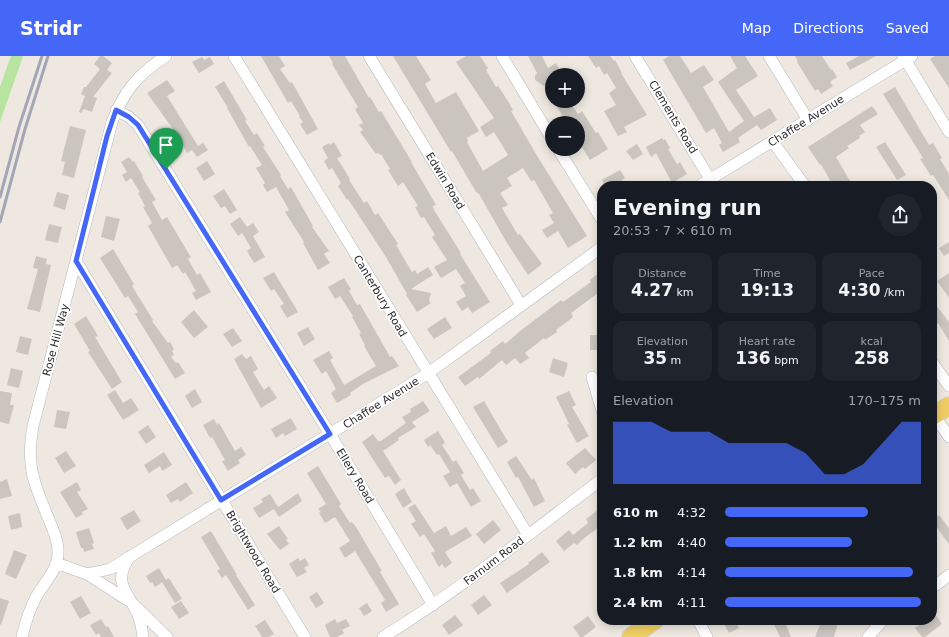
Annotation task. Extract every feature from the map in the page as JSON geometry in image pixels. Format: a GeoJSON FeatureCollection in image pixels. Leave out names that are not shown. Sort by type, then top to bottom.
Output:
{"type":"FeatureCollection","features":[{"type":"Feature","properties":{"kind":"main road"},"geometry":{"type":"LineString","coordinates":[[631,637],[648,625]]}},
{"type":"Feature","properties":{"kind":"street","name":"Rose Hill Way"},"geometry":{"type":"LineString","coordinates":[[22,637],[35,599],[56,563],[58,548],[30,464],[33,426],[107,136],[116,110],[122,97],[141,74],[166,56]]}},
{"type":"Feature","properties":{"kind":"street","name":"Canterbury Road"},"geometry":{"type":"LineString","coordinates":[[234,56],[528,535]]}},
{"type":"Feature","properties":{"kind":"street","name":"Edwin Road"},"geometry":{"type":"LineString","coordinates":[[369,56],[521,305]]}},
{"type":"Feature","properties":{"kind":"street"},"geometry":{"type":"LineString","coordinates":[[502,56],[545,127]]}},
{"type":"Feature","properties":{"kind":"street","name":"Clements Road"},"geometry":{"type":"LineString","coordinates":[[635,56],[710,179]]}},
{"type":"Feature","properties":{"kind":"street"},"geometry":{"type":"LineString","coordinates":[[769,56],[808,120]]}},
{"type":"Feature","properties":{"kind":"street","name":"Chaffee Avenue"},"geometry":{"type":"LineString","coordinates":[[707,181],[773,142],[907,57]]}},
{"type":"Feature","properties":{"kind":"street"},"geometry":{"type":"LineString","coordinates":[[907,57],[949,132]]}},
{"type":"Feature","properties":{"kind":"street","name":"Ellery Road"},"geometry":{"type":"LineString","coordinates":[[116,110],[129,117],[138,125],[330,434],[433,605]]}},
{"type":"Feature","properties":{"kind":"street"},"geometry":{"type":"LineString","coordinates":[[773,142],[801,181]]}},
{"type":"Feature","properties":{"kind":"street"},"geometry":{"type":"LineString","coordinates":[[562,156],[597,212]]}},
{"type":"Feature","properties":{"kind":"street","name":"Chaffee Avenue"},"geometry":{"type":"LineString","coordinates":[[87,574],[110,569],[428,374],[597,251]]}},
{"type":"Feature","properties":{"kind":"street","name":"Brightwood Road"},"geometry":{"type":"LineString","coordinates":[[76,261],[305,637]]}},
{"type":"Feature","properties":{"kind":"street"},"geometry":{"type":"LineString","coordinates":[[937,369],[949,386]]}},
{"type":"Feature","properties":{"kind":"street"},"geometry":{"type":"LineString","coordinates":[[592,377],[597,394]]}},
{"type":"Feature","properties":{"kind":"street"},"geometry":{"type":"LineString","coordinates":[[938,412],[949,437]]}},
{"type":"Feature","properties":{"kind":"street","name":"Farnum Road"},"geometry":{"type":"LineString","coordinates":[[383,637],[433,605],[496,561],[597,483]]}},
{"type":"Feature","properties":{"kind":"street"},"geometry":{"type":"LineString","coordinates":[[129,557],[123,567],[120,577],[123,590],[132,603],[138,616],[143,637]]}},
{"type":"Feature","properties":{"kind":"street"},"geometry":{"type":"LineString","coordinates":[[56,563],[87,574],[132,603],[167,637]]}},
{"type":"Feature","properties":{"kind":"street"},"geometry":{"type":"LineString","coordinates":[[937,584],[949,575]]}},
{"type":"Feature","properties":{"kind":"street"},"geometry":{"type":"LineString","coordinates":[[701,625],[707,637]]}},
{"type":"Feature","properties":{"kind":"street"},"geometry":{"type":"LineString","coordinates":[[868,637],[878,625]]}},
{"type":"Feature","properties":{"kind":"green space"},"geometry":{"type":"Polygon","coordinates":[[[11,56],[23,56],[0,122],[0,87],[11,56]]]}},
{"type":"Feature","properties":{"kind":"building"},"geometry":{"type":"Polygon","coordinates":[[[100,56],[103,56],[112,63],[107,70],[112,73],[93,97],[97,98],[92,112],[84,109],[81,113],[79,112],[85,96],[81,94],[84,87],[86,87],[100,69],[94,64],[100,56]]]}},
{"type":"Feature","properties":{"kind":"building"},"geometry":{"type":"Polygon","coordinates":[[[261,56],[279,56],[285,66],[280,69],[290,83],[292,82],[318,129],[307,135],[300,124],[303,122],[299,117],[300,116],[291,101],[288,103],[261,56]]]}},
{"type":"Feature","properties":{"kind":"building"},"geometry":{"type":"Polygon","coordinates":[[[329,56],[345,56],[369,98],[370,97],[379,112],[381,111],[436,205],[433,206],[434,210],[490,302],[472,313],[468,307],[462,311],[456,302],[466,296],[460,286],[465,283],[456,269],[441,278],[434,267],[447,260],[432,237],[435,235],[424,217],[421,218],[415,207],[418,206],[403,182],[398,186],[388,170],[390,169],[381,154],[376,154],[360,132],[363,130],[359,125],[363,123],[355,109],[358,107],[332,64],[333,63],[329,56]]]}},
{"type":"Feature","properties":{"kind":"building"},"geometry":{"type":"Polygon","coordinates":[[[393,56],[416,56],[431,80],[425,84],[436,103],[456,92],[479,131],[467,138],[467,142],[483,171],[508,155],[494,132],[486,137],[480,127],[494,118],[456,62],[466,56],[480,56],[488,68],[486,70],[496,87],[498,86],[508,101],[513,110],[511,111],[539,159],[587,236],[568,248],[558,231],[547,238],[542,230],[554,223],[549,215],[553,213],[534,180],[531,181],[523,168],[507,178],[512,186],[500,193],[508,205],[502,208],[518,235],[520,234],[542,264],[528,275],[393,56]]]}},
{"type":"Feature","properties":{"kind":"building"},"geometry":{"type":"Polygon","coordinates":[[[528,56],[542,56],[548,68],[545,68],[545,86],[535,80],[537,73],[528,56]]]}},
{"type":"Feature","properties":{"kind":"building"},"geometry":{"type":"Polygon","coordinates":[[[588,56],[610,56],[614,61],[615,60],[621,73],[647,115],[624,127],[627,132],[618,136],[604,111],[616,105],[609,93],[616,88],[607,73],[604,75],[599,66],[596,68],[588,56]]]}},
{"type":"Feature","properties":{"kind":"building"},"geometry":{"type":"Polygon","coordinates":[[[669,56],[680,56],[691,73],[704,65],[714,80],[703,87],[729,132],[744,121],[718,82],[737,68],[730,56],[745,56],[758,76],[736,90],[754,117],[770,108],[777,120],[761,130],[757,125],[738,138],[740,142],[723,152],[719,145],[722,143],[714,128],[706,133],[663,60],[669,56]]]}},
{"type":"Feature","properties":{"kind":"building"},"geometry":{"type":"Polygon","coordinates":[[[795,56],[822,56],[837,77],[830,82],[833,86],[821,94],[818,89],[815,91],[797,62],[798,61],[795,56]]]}},
{"type":"Feature","properties":{"kind":"building"},"geometry":{"type":"Polygon","coordinates":[[[859,56],[876,56],[850,70],[846,63],[859,56]]]}},
{"type":"Feature","properties":{"kind":"building"},"geometry":{"type":"Polygon","coordinates":[[[935,56],[949,56],[949,88],[930,59],[935,56]]]}},
{"type":"Feature","properties":{"kind":"building"},"geometry":{"type":"Polygon","coordinates":[[[202,57],[204,60],[210,57],[214,64],[199,73],[192,62],[202,57]]]}},
{"type":"Feature","properties":{"kind":"building"},"geometry":{"type":"Polygon","coordinates":[[[556,63],[559,68],[548,68],[556,63]]]}},
{"type":"Feature","properties":{"kind":"building"},"geometry":{"type":"Polygon","coordinates":[[[167,80],[175,91],[167,96],[198,146],[187,153],[180,141],[181,140],[147,93],[167,80]]]}},
{"type":"Feature","properties":{"kind":"building"},"geometry":{"type":"Polygon","coordinates":[[[224,81],[247,120],[245,121],[254,135],[257,133],[265,146],[263,147],[281,175],[280,176],[288,189],[291,187],[313,226],[312,227],[329,251],[324,254],[330,263],[318,270],[303,243],[304,242],[285,212],[289,210],[276,187],[267,192],[263,185],[265,183],[256,168],[262,165],[250,146],[249,147],[215,87],[224,81]]]}},
{"type":"Feature","properties":{"kind":"building"},"geometry":{"type":"Polygon","coordinates":[[[895,87],[929,145],[933,143],[949,174],[949,200],[933,175],[931,176],[920,159],[923,158],[883,94],[895,87]]]}},
{"type":"Feature","properties":{"kind":"building"},"geometry":{"type":"Polygon","coordinates":[[[872,106],[878,114],[860,125],[865,132],[859,136],[860,138],[847,146],[849,148],[836,157],[850,181],[830,181],[821,164],[820,165],[808,147],[872,106]]]}},
{"type":"Feature","properties":{"kind":"building"},"geometry":{"type":"Polygon","coordinates":[[[558,108],[574,108],[578,114],[582,111],[596,133],[598,132],[608,149],[590,160],[585,152],[585,116],[563,116],[558,108]]]}},
{"type":"Feature","properties":{"kind":"building"},"geometry":{"type":"Polygon","coordinates":[[[70,126],[86,130],[74,178],[62,175],[65,162],[61,161],[70,126]]]}},
{"type":"Feature","properties":{"kind":"building"},"geometry":{"type":"Polygon","coordinates":[[[662,138],[663,140],[665,139],[670,148],[668,149],[677,164],[680,162],[687,174],[675,181],[671,181],[656,153],[651,157],[646,147],[662,138]]]}},
{"type":"Feature","properties":{"kind":"building"},"geometry":{"type":"Polygon","coordinates":[[[334,142],[342,156],[337,158],[350,179],[349,180],[364,203],[367,201],[375,215],[378,213],[398,244],[396,245],[412,272],[415,270],[417,274],[428,267],[433,275],[411,289],[431,293],[429,301],[431,303],[417,312],[406,295],[407,294],[386,257],[338,186],[341,183],[332,168],[329,170],[324,161],[328,158],[322,147],[329,143],[330,145],[334,142]]]}},
{"type":"Feature","properties":{"kind":"building"},"geometry":{"type":"Polygon","coordinates":[[[885,142],[906,175],[897,180],[876,147],[885,142]]]}},
{"type":"Feature","properties":{"kind":"building"},"geometry":{"type":"Polygon","coordinates":[[[203,143],[208,150],[197,157],[192,150],[203,143]]]}},
{"type":"Feature","properties":{"kind":"building"},"geometry":{"type":"Polygon","coordinates":[[[637,144],[643,154],[633,160],[626,151],[637,144]]]}},
{"type":"Feature","properties":{"kind":"building"},"geometry":{"type":"Polygon","coordinates":[[[129,157],[133,162],[134,161],[156,200],[152,202],[162,220],[167,217],[191,257],[188,259],[197,275],[200,273],[211,292],[196,300],[192,293],[196,291],[185,272],[183,274],[177,265],[172,268],[148,226],[152,223],[143,207],[145,206],[138,193],[140,192],[131,178],[126,182],[122,175],[127,172],[121,162],[129,157]]]}},
{"type":"Feature","properties":{"kind":"building"},"geometry":{"type":"Polygon","coordinates":[[[207,161],[215,174],[204,181],[196,168],[207,161]]]}},
{"type":"Feature","properties":{"kind":"building"},"geometry":{"type":"Polygon","coordinates":[[[620,170],[625,178],[622,181],[602,180],[620,170]]]}},
{"type":"Feature","properties":{"kind":"building"},"geometry":{"type":"Polygon","coordinates":[[[224,189],[237,210],[230,214],[225,206],[221,208],[213,196],[224,189]]]}},
{"type":"Feature","properties":{"kind":"building"},"geometry":{"type":"Polygon","coordinates":[[[57,192],[69,195],[65,210],[53,206],[57,192]]]}},
{"type":"Feature","properties":{"kind":"building"},"geometry":{"type":"Polygon","coordinates":[[[106,216],[120,219],[114,241],[101,237],[106,216]]]}},
{"type":"Feature","properties":{"kind":"building"},"geometry":{"type":"Polygon","coordinates":[[[240,217],[247,227],[253,223],[259,232],[253,236],[265,257],[254,263],[247,251],[251,248],[242,233],[238,236],[230,224],[240,217]]]}},
{"type":"Feature","properties":{"kind":"building"},"geometry":{"type":"Polygon","coordinates":[[[49,224],[62,227],[58,243],[45,240],[49,224]]]}},
{"type":"Feature","properties":{"kind":"building"},"geometry":{"type":"Polygon","coordinates":[[[949,242],[949,253],[944,256],[939,248],[949,242]]]}},
{"type":"Feature","properties":{"kind":"building"},"geometry":{"type":"Polygon","coordinates":[[[113,249],[134,284],[132,286],[153,320],[152,321],[174,349],[172,351],[174,355],[171,357],[176,363],[178,362],[185,373],[175,379],[135,314],[138,312],[128,296],[125,298],[100,258],[113,249]]]}},
{"type":"Feature","properties":{"kind":"building"},"geometry":{"type":"Polygon","coordinates":[[[36,256],[47,259],[46,264],[51,265],[40,312],[27,309],[38,269],[33,268],[36,256]]]}},
{"type":"Feature","properties":{"kind":"building"},"geometry":{"type":"Polygon","coordinates":[[[274,272],[298,312],[287,318],[280,306],[284,304],[274,289],[271,291],[263,278],[274,272]]]}},
{"type":"Feature","properties":{"kind":"building"},"geometry":{"type":"Polygon","coordinates":[[[949,273],[949,298],[937,281],[949,273]]]}},
{"type":"Feature","properties":{"kind":"building"},"geometry":{"type":"Polygon","coordinates":[[[597,274],[597,294],[571,313],[573,316],[572,318],[556,330],[557,332],[545,340],[544,338],[525,353],[529,358],[520,364],[515,358],[506,365],[502,360],[479,379],[478,377],[465,386],[458,377],[491,353],[490,351],[503,341],[505,344],[561,300],[563,302],[591,282],[590,280],[597,274]]]}},
{"type":"Feature","properties":{"kind":"building"},"geometry":{"type":"Polygon","coordinates":[[[344,278],[351,289],[349,291],[357,305],[360,304],[390,357],[392,356],[399,366],[363,384],[350,393],[351,395],[337,403],[331,393],[336,389],[326,371],[322,374],[313,360],[329,351],[333,358],[330,360],[344,385],[376,366],[364,346],[365,345],[359,334],[361,333],[352,317],[353,316],[340,296],[335,299],[328,287],[344,278]]]}},
{"type":"Feature","properties":{"kind":"building"},"geometry":{"type":"Polygon","coordinates":[[[937,306],[949,322],[949,341],[938,323],[937,324],[937,306]]]}},
{"type":"Feature","properties":{"kind":"building"},"geometry":{"type":"Polygon","coordinates":[[[194,310],[208,327],[194,338],[181,322],[194,310]]]}},
{"type":"Feature","properties":{"kind":"building"},"geometry":{"type":"Polygon","coordinates":[[[86,316],[98,336],[95,337],[122,382],[112,389],[88,352],[90,351],[74,324],[86,316]]]}},
{"type":"Feature","properties":{"kind":"building"},"geometry":{"type":"Polygon","coordinates":[[[445,317],[452,328],[434,339],[427,329],[445,317]]]}},
{"type":"Feature","properties":{"kind":"building"},"geometry":{"type":"Polygon","coordinates":[[[308,327],[315,339],[304,346],[297,333],[308,327]]]}},
{"type":"Feature","properties":{"kind":"building"},"geometry":{"type":"Polygon","coordinates":[[[233,328],[242,341],[232,347],[223,334],[233,328]]]}},
{"type":"Feature","properties":{"kind":"building"},"geometry":{"type":"Polygon","coordinates":[[[590,335],[597,335],[597,350],[590,350],[590,335]]]}},
{"type":"Feature","properties":{"kind":"building"},"geometry":{"type":"Polygon","coordinates":[[[20,336],[32,339],[28,355],[16,352],[20,336]]]}},
{"type":"Feature","properties":{"kind":"building"},"geometry":{"type":"Polygon","coordinates":[[[242,354],[246,359],[251,356],[258,369],[253,372],[264,390],[269,386],[277,398],[261,408],[234,359],[242,354]]]}},
{"type":"Feature","properties":{"kind":"building"},"geometry":{"type":"Polygon","coordinates":[[[553,358],[568,363],[564,377],[549,372],[553,358]]]}},
{"type":"Feature","properties":{"kind":"building"},"geometry":{"type":"Polygon","coordinates":[[[11,368],[23,371],[19,388],[7,385],[11,368]]]}},
{"type":"Feature","properties":{"kind":"building"},"geometry":{"type":"Polygon","coordinates":[[[195,389],[202,402],[192,408],[185,396],[195,389]]]}},
{"type":"Feature","properties":{"kind":"building"},"geometry":{"type":"Polygon","coordinates":[[[115,390],[123,403],[131,398],[139,410],[123,420],[107,395],[115,390]]]}},
{"type":"Feature","properties":{"kind":"building"},"geometry":{"type":"Polygon","coordinates":[[[0,391],[12,393],[10,405],[14,405],[9,424],[0,422],[0,391]]]}},
{"type":"Feature","properties":{"kind":"building"},"geometry":{"type":"Polygon","coordinates":[[[569,391],[576,405],[572,407],[589,436],[577,443],[567,425],[569,424],[556,397],[569,391]]]}},
{"type":"Feature","properties":{"kind":"building"},"geometry":{"type":"Polygon","coordinates":[[[423,401],[430,411],[412,422],[416,427],[398,438],[399,440],[383,451],[401,480],[395,485],[389,476],[385,478],[362,442],[373,434],[378,441],[381,441],[406,423],[402,417],[411,412],[410,409],[423,401]]]}},
{"type":"Feature","properties":{"kind":"building"},"geometry":{"type":"Polygon","coordinates":[[[484,401],[508,442],[498,448],[473,407],[484,401]]]}},
{"type":"Feature","properties":{"kind":"building"},"geometry":{"type":"Polygon","coordinates":[[[57,410],[70,412],[66,429],[54,427],[57,410]]]}},
{"type":"Feature","properties":{"kind":"building"},"geometry":{"type":"Polygon","coordinates":[[[291,418],[297,429],[285,436],[283,433],[276,438],[271,429],[291,418]]]}},
{"type":"Feature","properties":{"kind":"building"},"geometry":{"type":"Polygon","coordinates":[[[214,419],[217,425],[219,423],[235,451],[241,447],[246,455],[238,460],[240,463],[228,471],[222,461],[225,460],[212,437],[210,438],[203,425],[214,419]]]}},
{"type":"Feature","properties":{"kind":"building"},"geometry":{"type":"Polygon","coordinates":[[[148,425],[156,437],[146,444],[138,432],[148,425]]]}},
{"type":"Feature","properties":{"kind":"building"},"geometry":{"type":"Polygon","coordinates":[[[438,431],[445,443],[442,445],[453,462],[456,460],[464,473],[461,475],[470,490],[473,488],[481,501],[471,507],[457,483],[450,487],[443,476],[450,472],[439,454],[437,455],[430,445],[428,447],[424,440],[438,431]]]}},
{"type":"Feature","properties":{"kind":"building"},"geometry":{"type":"Polygon","coordinates":[[[585,448],[596,460],[585,469],[583,467],[575,474],[566,463],[585,448]]]}},
{"type":"Feature","properties":{"kind":"building"},"geometry":{"type":"Polygon","coordinates":[[[66,451],[76,466],[64,473],[55,458],[66,451]]]}},
{"type":"Feature","properties":{"kind":"building"},"geometry":{"type":"Polygon","coordinates":[[[164,452],[172,465],[162,471],[160,466],[149,473],[144,465],[164,452]]]}},
{"type":"Feature","properties":{"kind":"building"},"geometry":{"type":"Polygon","coordinates":[[[516,456],[532,480],[534,478],[545,501],[534,507],[518,477],[516,478],[507,462],[516,456]]]}},
{"type":"Feature","properties":{"kind":"building"},"geometry":{"type":"Polygon","coordinates":[[[318,466],[341,504],[339,506],[350,523],[352,522],[356,527],[382,571],[380,572],[399,604],[386,612],[381,603],[385,600],[355,551],[345,558],[339,548],[350,541],[335,517],[325,523],[319,513],[321,512],[318,509],[326,504],[307,473],[318,466]]]}},
{"type":"Feature","properties":{"kind":"building"},"geometry":{"type":"Polygon","coordinates":[[[7,479],[12,496],[0,499],[0,482],[7,479]]]}},
{"type":"Feature","properties":{"kind":"building"},"geometry":{"type":"Polygon","coordinates":[[[77,482],[81,490],[77,492],[88,509],[76,518],[60,492],[77,482]]]}},
{"type":"Feature","properties":{"kind":"building"},"geometry":{"type":"Polygon","coordinates":[[[186,482],[193,493],[180,502],[178,499],[171,503],[166,495],[186,482]]]}},
{"type":"Feature","properties":{"kind":"building"},"geometry":{"type":"Polygon","coordinates":[[[404,488],[412,502],[403,508],[395,494],[404,488]]]}},
{"type":"Feature","properties":{"kind":"building"},"geometry":{"type":"Polygon","coordinates":[[[298,493],[302,501],[279,517],[274,509],[259,518],[253,508],[263,502],[261,499],[270,494],[278,507],[298,493]]]}},
{"type":"Feature","properties":{"kind":"building"},"geometry":{"type":"Polygon","coordinates":[[[415,504],[434,533],[446,526],[451,536],[466,527],[472,536],[445,552],[452,563],[445,568],[442,564],[439,567],[431,553],[435,551],[424,534],[420,537],[411,524],[416,521],[408,508],[415,504]]]}},
{"type":"Feature","properties":{"kind":"building"},"geometry":{"type":"Polygon","coordinates":[[[134,510],[141,521],[127,530],[120,518],[134,510]]]}},
{"type":"Feature","properties":{"kind":"building"},"geometry":{"type":"Polygon","coordinates":[[[597,511],[597,529],[577,545],[574,543],[564,551],[556,541],[569,530],[573,535],[588,523],[586,519],[597,511]]]}},
{"type":"Feature","properties":{"kind":"building"},"geometry":{"type":"Polygon","coordinates":[[[20,513],[22,527],[11,530],[8,516],[20,513]]]}},
{"type":"Feature","properties":{"kind":"building"},"geometry":{"type":"Polygon","coordinates":[[[939,515],[949,528],[949,544],[937,528],[937,517],[939,515]]]}},
{"type":"Feature","properties":{"kind":"building"},"geometry":{"type":"Polygon","coordinates":[[[493,520],[501,530],[484,544],[476,534],[493,520]]]}},
{"type":"Feature","properties":{"kind":"building"},"geometry":{"type":"Polygon","coordinates":[[[279,526],[288,539],[286,540],[289,544],[280,550],[267,534],[279,526]]]}},
{"type":"Feature","properties":{"kind":"building"},"geometry":{"type":"Polygon","coordinates":[[[89,528],[94,543],[92,544],[94,549],[84,552],[83,548],[81,548],[76,532],[89,528]]]}},
{"type":"Feature","properties":{"kind":"building"},"geometry":{"type":"Polygon","coordinates":[[[211,531],[255,605],[248,610],[226,575],[222,578],[217,571],[220,569],[201,537],[211,531]]]}},
{"type":"Feature","properties":{"kind":"building"},"geometry":{"type":"Polygon","coordinates":[[[14,550],[27,555],[16,579],[5,574],[14,550]]]}},
{"type":"Feature","properties":{"kind":"building"},"geometry":{"type":"Polygon","coordinates":[[[542,552],[550,562],[507,593],[500,583],[529,564],[528,563],[542,552]]]}},
{"type":"Feature","properties":{"kind":"building"},"geometry":{"type":"Polygon","coordinates":[[[298,558],[300,561],[305,558],[309,565],[304,568],[307,572],[297,577],[289,564],[298,558]]]}},
{"type":"Feature","properties":{"kind":"building"},"geometry":{"type":"Polygon","coordinates":[[[159,568],[166,580],[169,578],[182,599],[175,603],[162,582],[155,587],[152,582],[150,583],[146,576],[159,568]]]}},
{"type":"Feature","properties":{"kind":"building"},"geometry":{"type":"Polygon","coordinates":[[[317,592],[324,603],[316,608],[309,597],[317,592]]]}},
{"type":"Feature","properties":{"kind":"building"},"geometry":{"type":"Polygon","coordinates":[[[484,595],[492,605],[478,615],[471,605],[484,595]]]}},
{"type":"Feature","properties":{"kind":"building"},"geometry":{"type":"Polygon","coordinates":[[[81,596],[91,613],[80,619],[70,602],[81,596]]]}},
{"type":"Feature","properties":{"kind":"building"},"geometry":{"type":"Polygon","coordinates":[[[0,598],[9,601],[1,625],[0,624],[0,598]]]}},
{"type":"Feature","properties":{"kind":"building"},"geometry":{"type":"Polygon","coordinates":[[[181,601],[189,613],[179,619],[171,607],[181,601]]]}},
{"type":"Feature","properties":{"kind":"building"},"geometry":{"type":"Polygon","coordinates":[[[367,603],[372,611],[364,616],[359,608],[367,603]]]}},
{"type":"Feature","properties":{"kind":"building"},"geometry":{"type":"Polygon","coordinates":[[[455,615],[463,625],[449,635],[442,625],[455,615]]]}},
{"type":"Feature","properties":{"kind":"building"},"geometry":{"type":"Polygon","coordinates":[[[588,616],[596,627],[583,637],[580,637],[573,627],[588,616]]]}},
{"type":"Feature","properties":{"kind":"building"},"geometry":{"type":"Polygon","coordinates":[[[937,617],[942,624],[925,637],[922,637],[915,628],[920,625],[937,625],[937,617]]]}},
{"type":"Feature","properties":{"kind":"building"},"geometry":{"type":"Polygon","coordinates":[[[101,619],[106,627],[108,626],[114,637],[101,637],[99,633],[96,635],[90,625],[101,619]]]}},
{"type":"Feature","properties":{"kind":"building"},"geometry":{"type":"Polygon","coordinates":[[[335,619],[337,623],[346,619],[350,626],[342,630],[344,633],[337,637],[330,637],[325,625],[335,619]]]}},
{"type":"Feature","properties":{"kind":"building"},"geometry":{"type":"Polygon","coordinates":[[[265,620],[274,634],[269,637],[262,637],[255,626],[265,620]]]}},
{"type":"Feature","properties":{"kind":"building"},"geometry":{"type":"Polygon","coordinates":[[[725,625],[738,625],[739,628],[729,633],[725,625]]]}},
{"type":"Feature","properties":{"kind":"building"},"geometry":{"type":"Polygon","coordinates":[[[774,625],[786,625],[791,637],[780,637],[774,625]]]}},
{"type":"Feature","properties":{"kind":"building"},"geometry":{"type":"Polygon","coordinates":[[[820,625],[838,625],[834,637],[815,637],[820,625]]]}},
{"type":"Feature","properties":{"kind":"railway"},"geometry":{"type":"LineString","coordinates":[[0,197],[19,127],[42,56]]}},
{"type":"Feature","properties":{"kind":"railway"},"geometry":{"type":"LineString","coordinates":[[0,222],[25,129],[48,56]]}},
{"type":"Feature","properties":{"kind":"route"},"geometry":{"type":"LineString","coordinates":[[116,110],[129,117],[138,125],[166,169],[330,434],[221,500],[76,261],[107,136],[116,110]]}}]}
